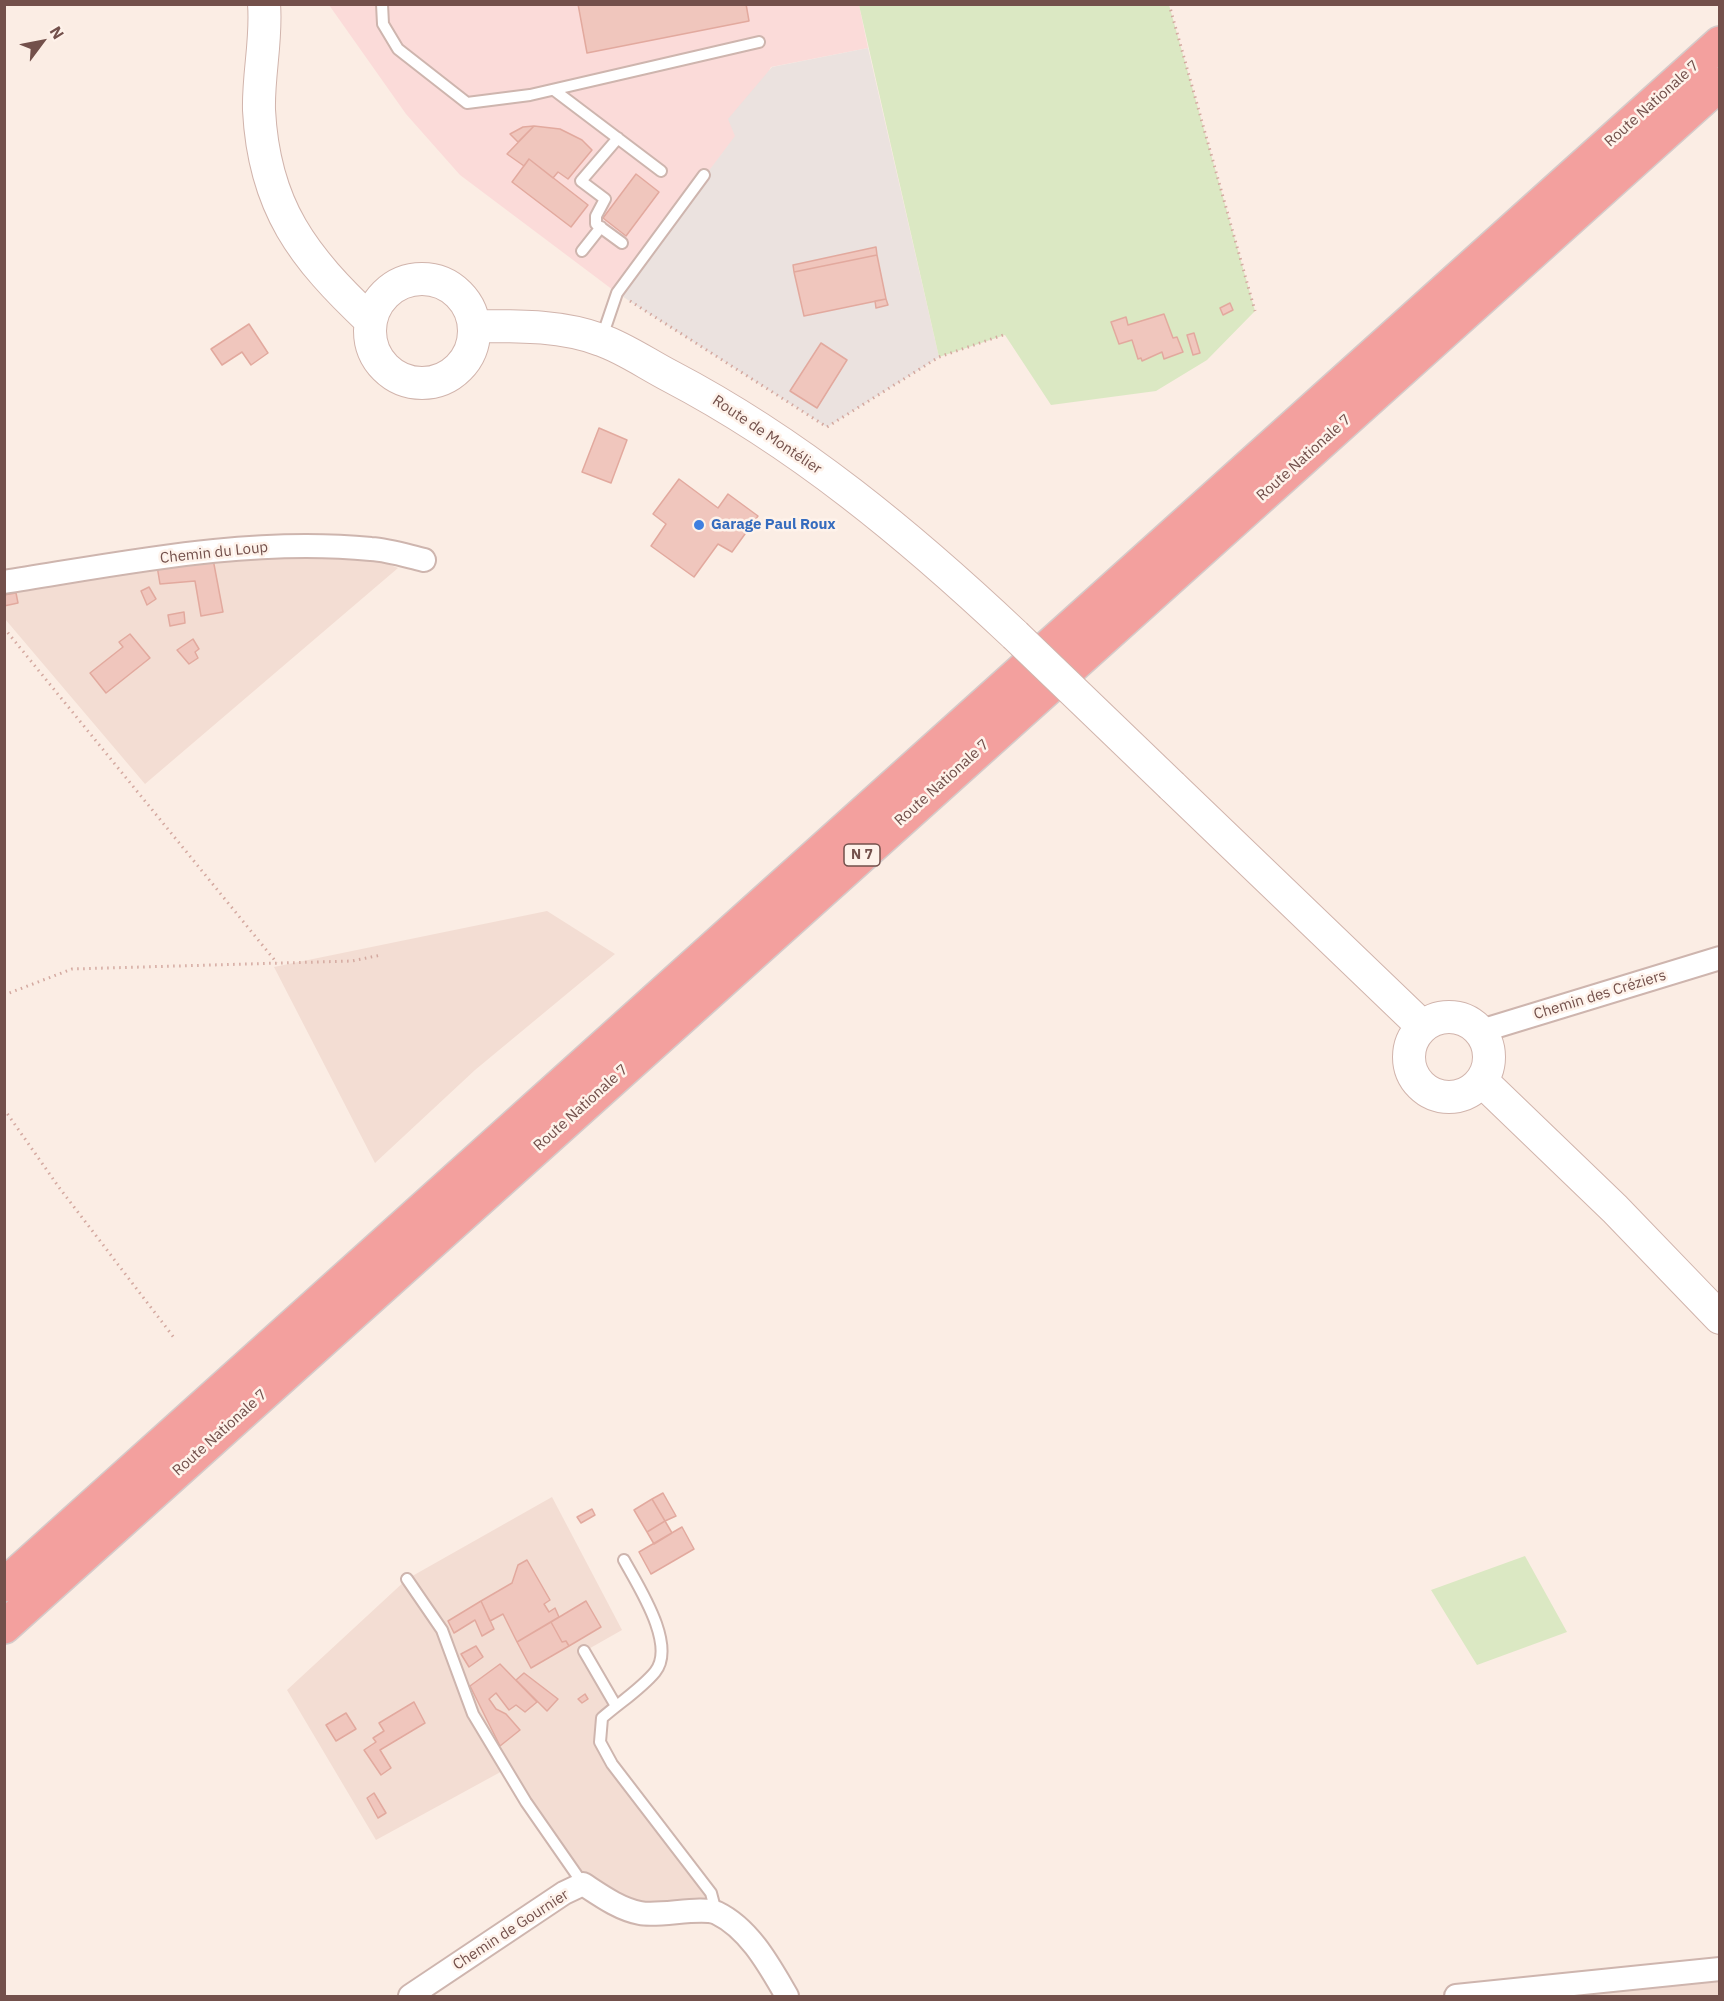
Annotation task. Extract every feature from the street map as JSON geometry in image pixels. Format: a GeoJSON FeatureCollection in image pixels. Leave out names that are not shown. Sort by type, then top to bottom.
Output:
{"type":"FeatureCollection","features":[{"type":"Feature","properties":{"kind":"highway","name":"Route Nationale 7"},"geometry":{"type":"LineString","coordinates":[[4,1585],[1719,43]]}},
{"type":"Feature","properties":{"kind":"highway","name":"Route Nationale 7"},"geometry":{"type":"LineString","coordinates":[[4,1627],[1719,84]]}},
{"type":"Feature","properties":{"kind":"main road"},"geometry":{"type":"LineString","coordinates":[[264,4],[259,110],[271,184],[288,224],[309,256],[371,321]]}},
{"type":"Feature","properties":{"kind":"main road"},"geometry":{"type":"LineString","coordinates":[[429,279],[446,284],[460,295],[470,309],[474,326],[473,343],[461,366],[440,381],[423,384],[398,378],[379,361],[371,346],[371,321],[382,297],[396,286],[412,280],[429,279]]}},
{"type":"Feature","properties":{"kind":"main road","name":"Route de Montélier"},"geometry":{"type":"LineString","coordinates":[[474,326],[531,326],[601,340],[714,399],[832,479],[936,561],[1422,1026]]}},
{"type":"Feature","properties":{"kind":"main road"},"geometry":{"type":"LineString","coordinates":[[1440,1017],[1459,1017],[1481,1031],[1490,1056],[1488,1069],[1482,1081],[1466,1093],[1446,1097],[1432,1094],[1421,1086],[1413,1075],[1409,1062],[1411,1042],[1422,1026],[1440,1017]]}},
{"type":"Feature","properties":{"kind":"main road"},"geometry":{"type":"LineString","coordinates":[[1482,1081],[1615,1209],[1719,1318]]}},
{"type":"Feature","properties":{"kind":"street","name":"Chemin du Loup"},"geometry":{"type":"LineString","coordinates":[[4,582],[205,551],[264,547],[322,546],[374,549],[424,560]]}},
{"type":"Feature","properties":{"kind":"street","name":"Chemin des Créziers"},"geometry":{"type":"LineString","coordinates":[[1481,1031],[1719,958]]}},
{"type":"Feature","properties":{"kind":"street","name":"Chemin de Gournier"},"geometry":{"type":"LineString","coordinates":[[410,1996],[564,1893],[582,1884],[609,1901],[640,1914],[716,1912]]}},
{"type":"Feature","properties":{"kind":"street"},"geometry":{"type":"LineString","coordinates":[[716,1912],[742,1932],[771,1967],[787,1996]]}},
{"type":"Feature","properties":{"kind":"street"},"geometry":{"type":"LineString","coordinates":[[1456,1996],[1719,1969]]}},
{"type":"Feature","properties":{"kind":"lane"},"geometry":{"type":"LineString","coordinates":[[382,4],[383,24],[398,49],[466,103],[554,90],[759,42]]}},
{"type":"Feature","properties":{"kind":"lane"},"geometry":{"type":"LineString","coordinates":[[554,90],[661,171]]}},
{"type":"Feature","properties":{"kind":"lane"},"geometry":{"type":"LineString","coordinates":[[618,138],[581,181],[605,200],[596,216],[596,224],[622,243]]}},
{"type":"Feature","properties":{"kind":"lane"},"geometry":{"type":"LineString","coordinates":[[601,340],[616,293],[704,175]]}},
{"type":"Feature","properties":{"kind":"lane"},"geometry":{"type":"LineString","coordinates":[[582,251],[601,227]]}},
{"type":"Feature","properties":{"kind":"lane"},"geometry":{"type":"LineString","coordinates":[[624,1560],[652,1612],[664,1648],[657,1671],[602,1718],[600,1742],[612,1764],[711,1893],[716,1912]]}},
{"type":"Feature","properties":{"kind":"lane"},"geometry":{"type":"LineString","coordinates":[[407,1579],[442,1630],[473,1714],[526,1802],[582,1884]]}},
{"type":"Feature","properties":{"kind":"lane"},"geometry":{"type":"LineString","coordinates":[[584,1651],[616,1706]]}},
{"type":"Feature","properties":{"kind":"path"},"geometry":{"type":"LineString","coordinates":[[1169,4],[1255,311]]}},
{"type":"Feature","properties":{"kind":"path"},"geometry":{"type":"LineString","coordinates":[[616,293],[827,427],[939,357],[1005,334]]}},
{"type":"Feature","properties":{"kind":"path"},"geometry":{"type":"LineString","coordinates":[[4,628],[277,963]]}},
{"type":"Feature","properties":{"kind":"path"},"geometry":{"type":"LineString","coordinates":[[4,995],[72,969],[351,961],[381,955]]}},
{"type":"Feature","properties":{"kind":"path"},"geometry":{"type":"LineString","coordinates":[[4,1109],[58,1186],[175,1339]]}},
{"type":"Feature","properties":{"kind":"shaded area"},"geometry":{"type":"Polygon","coordinates":[[[329,5],[859,5],[868,48],[771,67],[736,136],[617,293],[460,175],[406,114],[329,5]]]}},
{"type":"Feature","properties":{"kind":"shaded area"},"geometry":{"type":"Polygon","coordinates":[[[868,48],[939,357],[827,427],[617,293],[735,136],[728,119],[772,67],[868,48]]]}},
{"type":"Feature","properties":{"kind":"shaded area"},"geometry":{"type":"Polygon","coordinates":[[[364,555],[398,568],[145,784],[5,619],[4,594],[237,556],[364,555]]]}},
{"type":"Feature","properties":{"kind":"shaded area"},"geometry":{"type":"Polygon","coordinates":[[[547,911],[615,954],[475,1070],[375,1163],[274,967],[547,911]]]}},
{"type":"Feature","properties":{"kind":"shaded area"},"geometry":{"type":"Polygon","coordinates":[[[552,1497],[622,1630],[585,1651],[616,1706],[602,1718],[600,1742],[711,1893],[716,1912],[640,1914],[583,1884],[506,1769],[376,1840],[287,1690],[407,1579],[552,1497]]]}},
{"type":"Feature","properties":{"kind":"shaded area"},"geometry":{"type":"Polygon","coordinates":[[[1719,1969],[1719,1996],[1490,1996],[1719,1969]]]}},
{"type":"Feature","properties":{"kind":"green space"},"geometry":{"type":"Polygon","coordinates":[[[859,5],[1169,5],[1255,311],[1207,360],[1156,391],[1051,405],[1005,335],[939,357],[859,5]]]}},
{"type":"Feature","properties":{"kind":"green space"},"geometry":{"type":"Polygon","coordinates":[[[1525,1556],[1567,1632],[1477,1665],[1431,1590],[1525,1556]]]}},
{"type":"Feature","properties":{"kind":"building"},"geometry":{"type":"Polygon","coordinates":[[[578,4],[746,4],[749,21],[587,53],[578,4]]]}},
{"type":"Feature","properties":{"kind":"building"},"geometry":{"type":"Polygon","coordinates":[[[534,126],[518,142],[510,134],[523,127],[534,126]]]}},
{"type":"Feature","properties":{"kind":"building"},"geometry":{"type":"Polygon","coordinates":[[[534,126],[560,129],[582,140],[592,150],[568,179],[558,172],[553,178],[529,159],[524,166],[507,154],[534,126]]]}},
{"type":"Feature","properties":{"kind":"building"},"geometry":{"type":"Polygon","coordinates":[[[529,159],[588,205],[571,227],[512,182],[529,159]]]}},
{"type":"Feature","properties":{"kind":"building"},"geometry":{"type":"Polygon","coordinates":[[[636,174],[659,192],[626,236],[603,218],[636,174]]]}},
{"type":"Feature","properties":{"kind":"building"},"geometry":{"type":"Polygon","coordinates":[[[876,247],[877,255],[794,272],[793,265],[876,247]]]}},
{"type":"Feature","properties":{"kind":"building"},"geometry":{"type":"Polygon","coordinates":[[[877,255],[886,299],[804,316],[794,272],[877,255]]]}},
{"type":"Feature","properties":{"kind":"building"},"geometry":{"type":"Polygon","coordinates":[[[886,299],[888,305],[876,308],[875,301],[886,299]]]}},
{"type":"Feature","properties":{"kind":"building"},"geometry":{"type":"Polygon","coordinates":[[[1230,303],[1233,310],[1223,315],[1220,308],[1230,303]]]}},
{"type":"Feature","properties":{"kind":"building"},"geometry":{"type":"Polygon","coordinates":[[[1164,314],[1173,338],[1177,337],[1183,352],[1164,359],[1162,352],[1142,361],[1141,358],[1138,359],[1132,340],[1119,344],[1111,322],[1126,317],[1128,325],[1164,314]]]}},
{"type":"Feature","properties":{"kind":"building"},"geometry":{"type":"Polygon","coordinates":[[[249,324],[268,353],[251,365],[242,352],[222,365],[211,349],[249,324]]]}},
{"type":"Feature","properties":{"kind":"building"},"geometry":{"type":"Polygon","coordinates":[[[1194,333],[1200,353],[1193,355],[1187,335],[1194,333]]]}},
{"type":"Feature","properties":{"kind":"building"},"geometry":{"type":"Polygon","coordinates":[[[821,343],[847,360],[817,408],[790,391],[821,343]]]}},
{"type":"Feature","properties":{"kind":"building"},"geometry":{"type":"Polygon","coordinates":[[[599,428],[627,440],[611,483],[582,472],[599,428]]]}},
{"type":"Feature","properties":{"kind":"building"},"geometry":{"type":"Polygon","coordinates":[[[679,479],[718,508],[728,494],[758,516],[732,552],[718,544],[694,577],[651,546],[666,524],[653,514],[679,479]]]}},
{"type":"Feature","properties":{"kind":"building"},"geometry":{"type":"Polygon","coordinates":[[[213,559],[223,612],[201,616],[195,581],[160,584],[157,566],[213,559]]]}},
{"type":"Feature","properties":{"kind":"building"},"geometry":{"type":"Polygon","coordinates":[[[149,587],[156,599],[147,605],[141,591],[149,587]]]}},
{"type":"Feature","properties":{"kind":"building"},"geometry":{"type":"Polygon","coordinates":[[[16,593],[18,603],[4,606],[4,595],[16,593]]]}},
{"type":"Feature","properties":{"kind":"building"},"geometry":{"type":"Polygon","coordinates":[[[184,612],[185,623],[170,626],[168,615],[184,612]]]}},
{"type":"Feature","properties":{"kind":"building"},"geometry":{"type":"Polygon","coordinates":[[[130,634],[150,658],[106,693],[90,673],[123,647],[119,642],[130,634]]]}},
{"type":"Feature","properties":{"kind":"building"},"geometry":{"type":"Polygon","coordinates":[[[193,639],[199,649],[195,652],[198,658],[189,664],[177,650],[193,639]]]}},
{"type":"Feature","properties":{"kind":"building"},"geometry":{"type":"Polygon","coordinates":[[[663,1493],[676,1516],[665,1521],[652,1499],[663,1493]]]}},
{"type":"Feature","properties":{"kind":"building"},"geometry":{"type":"Polygon","coordinates":[[[652,1499],[665,1521],[647,1532],[634,1510],[652,1499]]]}},
{"type":"Feature","properties":{"kind":"building"},"geometry":{"type":"Polygon","coordinates":[[[592,1509],[595,1515],[581,1523],[577,1517],[592,1509]]]}},
{"type":"Feature","properties":{"kind":"building"},"geometry":{"type":"Polygon","coordinates":[[[665,1521],[672,1533],[654,1544],[647,1532],[665,1521]]]}},
{"type":"Feature","properties":{"kind":"building"},"geometry":{"type":"Polygon","coordinates":[[[682,1527],[694,1549],[651,1574],[639,1552],[682,1527]]]}},
{"type":"Feature","properties":{"kind":"building"},"geometry":{"type":"Polygon","coordinates":[[[527,1560],[550,1600],[544,1604],[549,1612],[555,1608],[559,1617],[517,1642],[503,1614],[490,1621],[481,1601],[512,1583],[518,1565],[527,1560]]]}},
{"type":"Feature","properties":{"kind":"building"},"geometry":{"type":"Polygon","coordinates":[[[481,1601],[494,1629],[482,1636],[475,1620],[454,1633],[448,1621],[481,1601]]]}},
{"type":"Feature","properties":{"kind":"building"},"geometry":{"type":"Polygon","coordinates":[[[586,1601],[601,1627],[569,1646],[566,1641],[562,1642],[551,1622],[586,1601]]]}},
{"type":"Feature","properties":{"kind":"building"},"geometry":{"type":"Polygon","coordinates":[[[551,1622],[562,1642],[566,1641],[569,1646],[531,1668],[517,1642],[551,1622]]]}},
{"type":"Feature","properties":{"kind":"building"},"geometry":{"type":"Polygon","coordinates":[[[476,1646],[483,1657],[469,1667],[461,1654],[476,1646]]]}},
{"type":"Feature","properties":{"kind":"building"},"geometry":{"type":"Polygon","coordinates":[[[500,1664],[537,1702],[525,1712],[516,1705],[509,1710],[496,1693],[489,1699],[496,1709],[506,1714],[520,1730],[500,1746],[470,1686],[500,1664]]]}},
{"type":"Feature","properties":{"kind":"building"},"geometry":{"type":"Polygon","coordinates":[[[524,1673],[558,1699],[547,1711],[516,1680],[524,1673]]]}},
{"type":"Feature","properties":{"kind":"building"},"geometry":{"type":"Polygon","coordinates":[[[585,1694],[588,1699],[582,1703],[578,1699],[585,1694]]]}},
{"type":"Feature","properties":{"kind":"building"},"geometry":{"type":"Polygon","coordinates":[[[414,1702],[425,1723],[380,1750],[391,1768],[381,1775],[364,1750],[376,1742],[373,1738],[384,1731],[379,1723],[414,1702]]]}},
{"type":"Feature","properties":{"kind":"building"},"geometry":{"type":"Polygon","coordinates":[[[346,1713],[356,1729],[336,1741],[326,1725],[346,1713]]]}},
{"type":"Feature","properties":{"kind":"building"},"geometry":{"type":"Polygon","coordinates":[[[374,1793],[386,1813],[378,1818],[367,1798],[374,1793]]]}},
{"type":"Feature","properties":{"kind":"place","name":"Garage Paul Roux"},"geometry":{"type":"Point","coordinates":[699,525]}}]}
